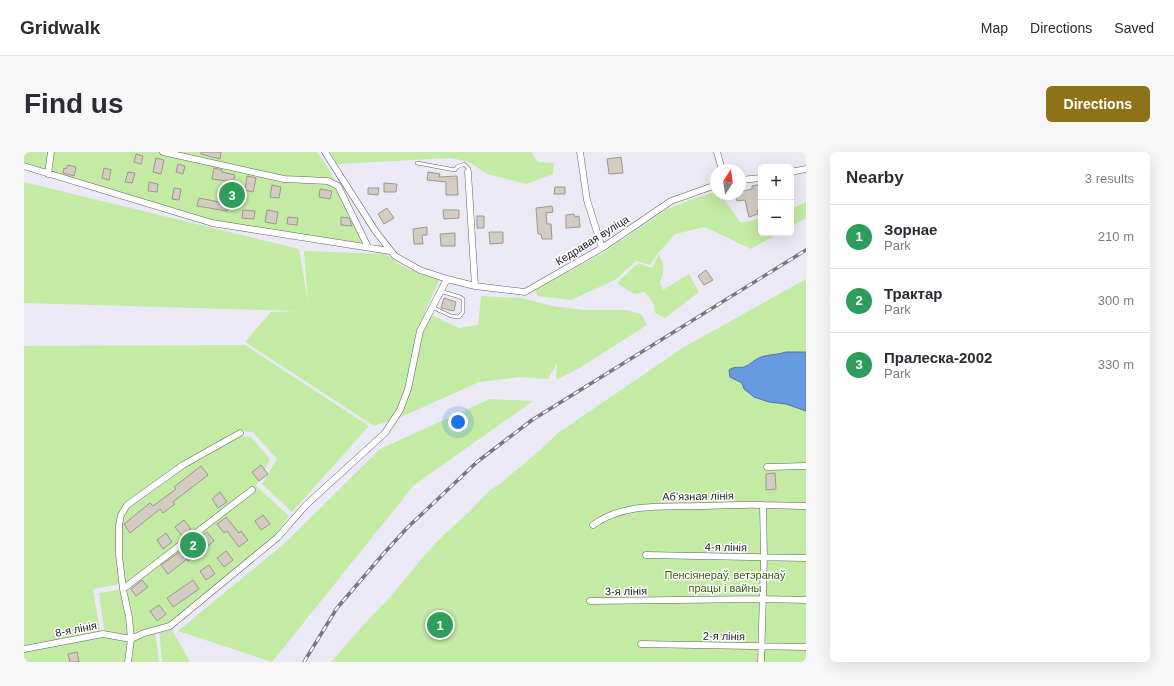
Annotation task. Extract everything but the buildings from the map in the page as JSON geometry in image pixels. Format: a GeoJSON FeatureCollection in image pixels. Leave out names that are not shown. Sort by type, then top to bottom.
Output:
{"type":"FeatureCollection","features":[{"type":"Feature","properties":{"kind":"street"},"geometry":{"type":"LineString","coordinates":[[48,174],[51,152]]}},
{"type":"Feature","properties":{"kind":"street"},"geometry":{"type":"LineString","coordinates":[[163,152],[284,179],[328,181],[338,186],[368,247]]}},
{"type":"Feature","properties":{"kind":"street"},"geometry":{"type":"LineString","coordinates":[[325,152],[371,226],[390,251]]}},
{"type":"Feature","properties":{"kind":"street"},"geometry":{"type":"LineString","coordinates":[[580,152],[586,200],[602,248]]}},
{"type":"Feature","properties":{"kind":"street"},"geometry":{"type":"LineString","coordinates":[[716,152],[720,164]]}},
{"type":"Feature","properties":{"kind":"street"},"geometry":{"type":"LineString","coordinates":[[24,166],[212,223],[390,251]]}},
{"type":"Feature","properties":{"kind":"street"},"geometry":{"type":"LineString","coordinates":[[794,171],[806,169]]}},
{"type":"Feature","properties":{"kind":"street"},"geometry":{"type":"LineString","coordinates":[[468,172],[475,286]]}},
{"type":"Feature","properties":{"kind":"street"},"geometry":{"type":"LineString","coordinates":[[746,179],[758,178]]}},
{"type":"Feature","properties":{"kind":"street","name":"Кедравая вуліца"},"geometry":{"type":"LineString","coordinates":[[390,251],[395,256],[420,270],[447,279],[475,286],[525,292],[602,248],[671,201],[710,187]]}},
{"type":"Feature","properties":{"kind":"street"},"geometry":{"type":"LineString","coordinates":[[131,639],[144,633],[170,626],[278,537],[306,505],[385,433],[400,410],[408,389],[420,330],[447,279]]}},
{"type":"Feature","properties":{"kind":"street"},"geometry":{"type":"LineString","coordinates":[[128,662],[131,639],[119,555],[119,525],[121,515],[127,505],[183,465],[240,433]]}},
{"type":"Feature","properties":{"kind":"street"},"geometry":{"type":"LineString","coordinates":[[767,467],[806,466]]}},
{"type":"Feature","properties":{"kind":"street"},"geometry":{"type":"LineString","coordinates":[[123,589],[252,490]]}},
{"type":"Feature","properties":{"kind":"street"},"geometry":{"type":"LineString","coordinates":[[761,662],[764,557],[763,505]]}},
{"type":"Feature","properties":{"kind":"street","name":"Абʼязная лінія"},"geometry":{"type":"LineString","coordinates":[[593,525],[622,511],[650,507],[763,505],[806,506]]}},
{"type":"Feature","properties":{"kind":"street","name":"4-я лінія"},"geometry":{"type":"LineString","coordinates":[[646,555],[806,558]]}},
{"type":"Feature","properties":{"kind":"street","name":"3-я лінія"},"geometry":{"type":"LineString","coordinates":[[590,601],[762,599],[806,600]]}},
{"type":"Feature","properties":{"kind":"street","name":"8-я лінія"},"geometry":{"type":"LineString","coordinates":[[24,649],[103,634],[131,639]]}},
{"type":"Feature","properties":{"kind":"street","name":"2-я лінія"},"geometry":{"type":"LineString","coordinates":[[641,644],[806,647]]}},
{"type":"Feature","properties":{"kind":"lane"},"geometry":{"type":"LineString","coordinates":[[417,163],[455,170],[457,167],[464,164],[469,169],[468,172]]}},
{"type":"Feature","properties":{"kind":"lane"},"geometry":{"type":"LineString","coordinates":[[432,307],[451,316],[459,317],[463,312],[463,300],[460,297],[440,291]]}},
{"type":"Feature","properties":{"kind":"green space"},"geometry":{"type":"Polygon","coordinates":[[[24,152],[317,152],[328,168],[368,247],[212,223],[24,165],[24,152]]]}},
{"type":"Feature","properties":{"kind":"green space"},"geometry":{"type":"Polygon","coordinates":[[[330,152],[531,152],[538,162],[554,163],[553,174],[526,184],[487,174],[469,162],[451,158],[337,164],[330,152]]]}},
{"type":"Feature","properties":{"kind":"green space"},"geometry":{"type":"Polygon","coordinates":[[[24,182],[299,249],[308,302],[304,251],[386,254],[403,267],[439,280],[425,312],[459,328],[478,325],[481,296],[522,298],[552,306],[584,310],[627,310],[641,314],[647,325],[581,367],[556,380],[557,363],[548,379],[519,377],[479,382],[401,417],[374,426],[245,342],[271,312],[299,311],[24,303],[24,182]]]}},
{"type":"Feature","properties":{"kind":"green space"},"geometry":{"type":"Polygon","coordinates":[[[710,194],[710,200],[724,200],[741,223],[758,219],[758,236],[774,236],[751,249],[705,227],[675,234],[650,265],[636,261],[615,280],[571,300],[538,296],[535,290],[603,253],[667,209],[710,194]]]}},
{"type":"Feature","properties":{"kind":"green space"},"geometry":{"type":"Polygon","coordinates":[[[806,202],[806,218],[794,225],[794,208],[806,202]]]}},
{"type":"Feature","properties":{"kind":"green space"},"geometry":{"type":"Polygon","coordinates":[[[659,254],[663,268],[663,275],[660,283],[663,290],[689,274],[699,292],[665,318],[655,313],[654,304],[645,292],[634,294],[617,283],[638,263],[652,268],[659,254]]]}},
{"type":"Feature","properties":{"kind":"green space","name":"Пенсіянераў, ветэранаў працы і вайны"},"geometry":{"type":"Polygon","coordinates":[[[806,279],[806,352],[778,353],[762,357],[739,368],[736,380],[742,383],[744,389],[754,397],[769,402],[786,404],[806,411],[806,662],[331,662],[392,595],[430,549],[489,491],[501,483],[558,433],[684,347],[806,279]]]}},
{"type":"Feature","properties":{"kind":"green space"},"geometry":{"type":"Polygon","coordinates":[[[245,345],[369,426],[292,512],[262,484],[277,459],[253,432],[240,431],[181,463],[124,503],[116,524],[116,555],[119,584],[93,589],[100,632],[24,646],[24,346],[245,345]]]}},
{"type":"Feature","properties":{"kind":"green space"},"geometry":{"type":"Polygon","coordinates":[[[490,399],[533,401],[414,485],[272,662],[178,631],[285,543],[380,449],[490,399]]]}},
{"type":"Feature","properties":{"kind":"green space"},"geometry":{"type":"Polygon","coordinates":[[[241,436],[251,437],[270,459],[256,486],[289,516],[276,535],[169,624],[155,630],[159,662],[24,662],[24,652],[105,636],[99,593],[125,589],[121,525],[129,506],[184,467],[241,436]]]}},
{"type":"Feature","properties":{"kind":"green space"},"geometry":{"type":"Polygon","coordinates":[[[170,626],[190,662],[162,662],[159,629],[170,626]]]}},
{"type":"Feature","properties":{"kind":"water"},"geometry":{"type":"Polygon","coordinates":[[[786,352],[806,352],[806,411],[786,404],[769,402],[754,397],[744,389],[742,383],[730,377],[729,370],[731,369],[744,367],[761,357],[786,352]]]}},
{"type":"Feature","properties":{"kind":"railway"},"geometry":{"type":"LineString","coordinates":[[304,662],[337,608],[385,552],[407,528],[477,462],[532,420],[806,250]]}},
{"type":"Feature","properties":{"kind":"place","name":"Пралеска-2002"},"geometry":{"type":"Point","coordinates":[232,195]}},
{"type":"Feature","properties":{"kind":"place","name":"Трактар"},"geometry":{"type":"Point","coordinates":[193,545]}},
{"type":"Feature","properties":{"kind":"place","name":"Зорнае"},"geometry":{"type":"Point","coordinates":[440,625]}}]}
